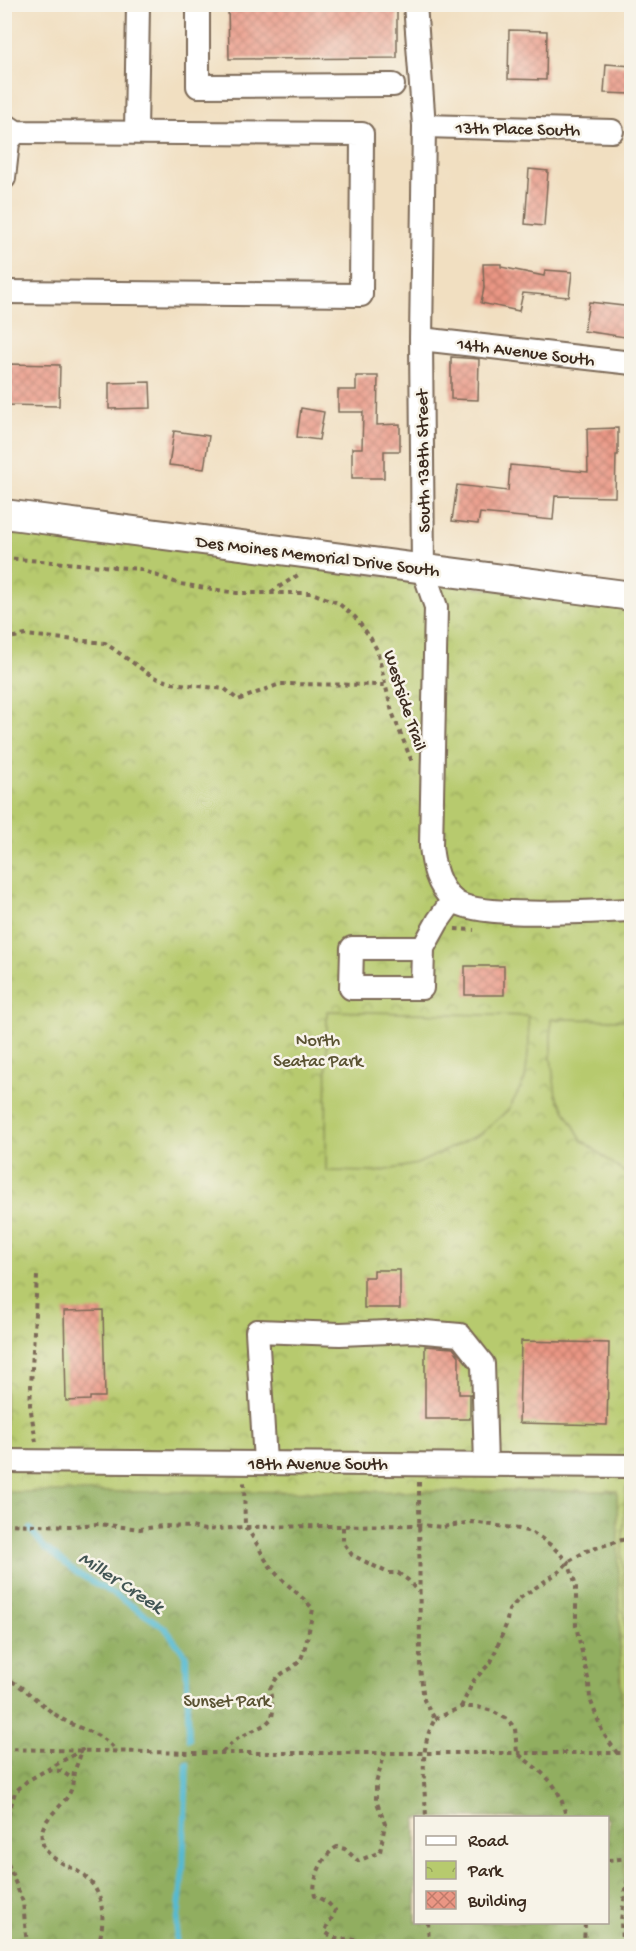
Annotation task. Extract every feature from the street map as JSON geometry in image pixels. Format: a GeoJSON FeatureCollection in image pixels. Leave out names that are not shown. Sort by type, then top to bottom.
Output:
{"type":"FeatureCollection","features":[{"type":"Feature","properties":{"kind":"main road","name":"Des Moines Memorial Drive South"},"geometry":{"type":"LineString","coordinates":[[4,514],[632,596]]}},
{"type":"Feature","properties":{"kind":"street"},"geometry":{"type":"LineString","coordinates":[[136,132],[138,4]]}},
{"type":"Feature","properties":{"kind":"street"},"geometry":{"type":"LineString","coordinates":[[198,4],[198,86],[393,85]]}},
{"type":"Feature","properties":{"kind":"street","name":"South 138th Street"},"geometry":{"type":"LineString","coordinates":[[415,4],[423,126],[421,339],[423,569],[436,608],[431,846],[437,877],[457,902]]}},
{"type":"Feature","properties":{"kind":"street","name":"13th Place South"},"geometry":{"type":"LineString","coordinates":[[423,126],[612,131]]}},
{"type":"Feature","properties":{"kind":"street"},"geometry":{"type":"LineString","coordinates":[[4,178],[10,128],[136,132],[362,134],[361,295],[4,292]]}},
{"type":"Feature","properties":{"kind":"street","name":"14th Avenue South"},"geometry":{"type":"LineString","coordinates":[[421,339],[632,363]]}},
{"type":"Feature","properties":{"kind":"street"},"geometry":{"type":"LineString","coordinates":[[423,948],[438,921],[457,902],[489,911],[632,910]]}},
{"type":"Feature","properties":{"kind":"street"},"geometry":{"type":"LineString","coordinates":[[255,1462],[257,1331],[340,1334],[413,1331],[460,1335],[483,1364],[486,1464]]}},
{"type":"Feature","properties":{"kind":"street","name":"18th Avenue South"},"geometry":{"type":"LineString","coordinates":[[4,1461],[632,1466]]}},
{"type":"Feature","properties":{"kind":"path","name":"Westside Trail"},"geometry":{"type":"LineString","coordinates":[[4,558],[139,569],[180,584],[237,593],[312,593],[338,603],[356,617],[377,650],[392,712],[412,762]]}},
{"type":"Feature","properties":{"kind":"path"},"geometry":{"type":"LineString","coordinates":[[4,639],[26,635],[105,643],[153,677],[181,685],[225,689],[238,700],[280,684],[386,685]]}},
{"type":"Feature","properties":{"kind":"path"},"geometry":{"type":"LineString","coordinates":[[438,921],[456,930],[482,930]]}},
{"type":"Feature","properties":{"kind":"path"},"geometry":{"type":"LineString","coordinates":[[38,1276],[30,1405],[38,1460]]}},
{"type":"Feature","properties":{"kind":"path"},"geometry":{"type":"LineString","coordinates":[[245,1527],[255,1462]]}},
{"type":"Feature","properties":{"kind":"path"},"geometry":{"type":"LineString","coordinates":[[419,1463],[420,1668],[424,1700],[435,1719]]}},
{"type":"Feature","properties":{"kind":"path"},"geometry":{"type":"LineString","coordinates":[[4,1524],[71,1526],[99,1524],[140,1529],[192,1527],[205,1530],[245,1527],[419,1525],[443,1527],[472,1522],[531,1532],[552,1546],[568,1562],[576,1585],[576,1626],[589,1683],[590,1699],[603,1732],[617,1753]]}},
{"type":"Feature","properties":{"kind":"path"},"geometry":{"type":"LineString","coordinates":[[222,1753],[237,1739],[266,1724],[272,1718],[270,1689],[274,1680],[281,1673],[295,1666],[302,1658],[313,1610],[274,1571],[262,1556],[255,1538],[245,1527]]}},
{"type":"Feature","properties":{"kind":"path"},"geometry":{"type":"LineString","coordinates":[[343,1527],[343,1542],[352,1555],[388,1573],[398,1573],[408,1580],[418,1592]]}},
{"type":"Feature","properties":{"kind":"path"},"geometry":{"type":"LineString","coordinates":[[461,1707],[474,1680],[491,1662],[509,1610],[520,1598],[586,1551],[632,1537]]}},
{"type":"Feature","properties":{"kind":"path"},"geometry":{"type":"LineString","coordinates":[[4,1677],[16,1682],[62,1719],[108,1740],[115,1750]]}},
{"type":"Feature","properties":{"kind":"path"},"geometry":{"type":"LineString","coordinates":[[426,1816],[424,1753],[428,1731],[435,1719],[461,1707],[478,1707],[507,1719],[515,1728],[517,1754],[552,1781],[561,1794],[566,1816]]}},
{"type":"Feature","properties":{"kind":"path"},"geometry":{"type":"LineString","coordinates":[[4,1749],[222,1753],[632,1753]]}},
{"type":"Feature","properties":{"kind":"path"},"geometry":{"type":"LineString","coordinates":[[27,1947],[22,1902],[5,1859],[7,1819],[15,1792],[27,1781],[82,1750]]}},
{"type":"Feature","properties":{"kind":"path"},"geometry":{"type":"LineString","coordinates":[[82,1750],[70,1791],[43,1828],[42,1840],[47,1853],[84,1875],[96,1890],[103,1918],[98,1947]]}},
{"type":"Feature","properties":{"kind":"path"},"geometry":{"type":"LineString","coordinates":[[362,1947],[360,1942],[348,1938],[335,1940],[325,1932],[335,1910],[327,1902],[315,1896],[313,1888],[331,1849],[337,1847],[345,1849],[358,1861],[380,1852],[385,1824],[376,1800],[376,1783],[385,1753]]}},
{"type":"Feature","properties":{"kind":"path"},"geometry":{"type":"LineString","coordinates":[[45,1771],[61,1771],[73,1779]]}},
{"type":"Feature","properties":{"kind":"path"},"geometry":{"type":"LineString","coordinates":[[609,1860],[632,1858]]}},
{"type":"Feature","properties":{"kind":"path"},"geometry":{"type":"LineString","coordinates":[[622,1947],[621,1920],[627,1882],[632,1878]]}},
{"type":"Feature","properties":{"kind":"path"},"geometry":{"type":"LineString","coordinates":[[428,1924],[429,1947]]}},
{"type":"Feature","properties":{"kind":"path"},"geometry":{"type":"LineString","coordinates":[[584,1947],[585,1924]]}},
{"type":"Feature","properties":{"kind":"green space","name":"North Seatac Park"},"geometry":{"type":"Polygon","coordinates":[[[5,528],[631,607],[631,1946],[626,1946],[617,1491],[5,1492],[5,528]]]}},
{"type":"Feature","properties":{"kind":"green space"},"geometry":{"type":"Polygon","coordinates":[[[327,1011],[528,1016],[529,1045],[525,1079],[509,1109],[482,1133],[417,1164],[377,1172],[326,1171],[327,1011]]]}},
{"type":"Feature","properties":{"kind":"green space"},"geometry":{"type":"Polygon","coordinates":[[[551,1019],[631,1020],[631,1175],[582,1140],[556,1095],[551,1058],[551,1019]]]}},
{"type":"Feature","properties":{"kind":"green space","name":"Sunset Park"},"geometry":{"type":"Polygon","coordinates":[[[5,1478],[625,1479],[632,1633],[631,1946],[5,1946],[5,1478]]]}},
{"type":"Feature","properties":{"kind":"green space"},"geometry":{"type":"Polygon","coordinates":[[[626,1488],[632,1488],[631,1740],[622,1550],[626,1488]]]}},
{"type":"Feature","properties":{"kind":"building"},"geometry":{"type":"Polygon","coordinates":[[[228,4],[397,4],[397,58],[229,59],[228,4]]]}},
{"type":"Feature","properties":{"kind":"building"},"geometry":{"type":"Polygon","coordinates":[[[509,30],[547,31],[546,80],[508,79],[509,30]]]}},
{"type":"Feature","properties":{"kind":"building"},"geometry":{"type":"Polygon","coordinates":[[[606,64],[632,66],[632,94],[604,93],[606,64]]]}},
{"type":"Feature","properties":{"kind":"building"},"geometry":{"type":"Polygon","coordinates":[[[529,169],[548,171],[544,226],[525,224],[529,169]]]}},
{"type":"Feature","properties":{"kind":"building"},"geometry":{"type":"Polygon","coordinates":[[[483,264],[501,264],[501,267],[544,276],[545,270],[572,272],[569,297],[523,293],[519,311],[481,303],[484,288],[483,264]]]}},
{"type":"Feature","properties":{"kind":"building"},"geometry":{"type":"Polygon","coordinates":[[[589,302],[632,307],[632,338],[584,331],[589,302]]]}},
{"type":"Feature","properties":{"kind":"building"},"geometry":{"type":"Polygon","coordinates":[[[451,357],[479,359],[478,400],[451,399],[451,357]]]}},
{"type":"Feature","properties":{"kind":"building"},"geometry":{"type":"Polygon","coordinates":[[[6,364],[60,365],[59,406],[4,405],[6,364]]]}},
{"type":"Feature","properties":{"kind":"building"},"geometry":{"type":"Polygon","coordinates":[[[356,376],[378,376],[377,425],[400,424],[400,451],[384,451],[384,478],[352,478],[352,448],[362,448],[363,412],[338,412],[338,390],[356,390],[356,376]]]}},
{"type":"Feature","properties":{"kind":"building"},"geometry":{"type":"Polygon","coordinates":[[[150,382],[151,408],[109,409],[109,383],[150,382]]]}},
{"type":"Feature","properties":{"kind":"building"},"geometry":{"type":"Polygon","coordinates":[[[301,408],[324,412],[319,440],[297,437],[301,408]]]}},
{"type":"Feature","properties":{"kind":"building"},"geometry":{"type":"Polygon","coordinates":[[[618,428],[615,497],[555,496],[553,520],[480,513],[478,524],[452,521],[457,485],[508,491],[510,465],[588,472],[587,429],[618,428]]]}},
{"type":"Feature","properties":{"kind":"building"},"geometry":{"type":"Polygon","coordinates":[[[174,431],[209,436],[204,469],[169,465],[174,431]]]}},
{"type":"Feature","properties":{"kind":"building"},"geometry":{"type":"Polygon","coordinates":[[[465,966],[504,966],[504,995],[465,995],[465,966]]]}},
{"type":"Feature","properties":{"kind":"building"},"geometry":{"type":"Polygon","coordinates":[[[374,1270],[400,1270],[400,1308],[364,1308],[364,1277],[374,1277],[374,1270]]]}},
{"type":"Feature","properties":{"kind":"building"},"geometry":{"type":"Polygon","coordinates":[[[103,1310],[105,1397],[66,1401],[64,1311],[103,1310]]]}},
{"type":"Feature","properties":{"kind":"building"},"geometry":{"type":"Polygon","coordinates":[[[521,1341],[609,1343],[607,1425],[519,1423],[521,1341]]]}},
{"type":"Feature","properties":{"kind":"building"},"geometry":{"type":"Polygon","coordinates":[[[425,1346],[453,1348],[459,1356],[459,1394],[470,1394],[470,1419],[425,1419],[425,1346]]]}},
{"type":"Feature","properties":{"kind":"waterway","name":"Miller Creek"},"geometry":{"type":"LineString","coordinates":[[30,1529],[43,1546],[77,1573],[122,1599],[165,1628],[186,1656],[189,1739]]}},
{"type":"Feature","properties":{"kind":"waterway","name":"Miller Creek"},"geometry":{"type":"LineString","coordinates":[[177,1946],[183,1870],[187,1764]]}}]}
